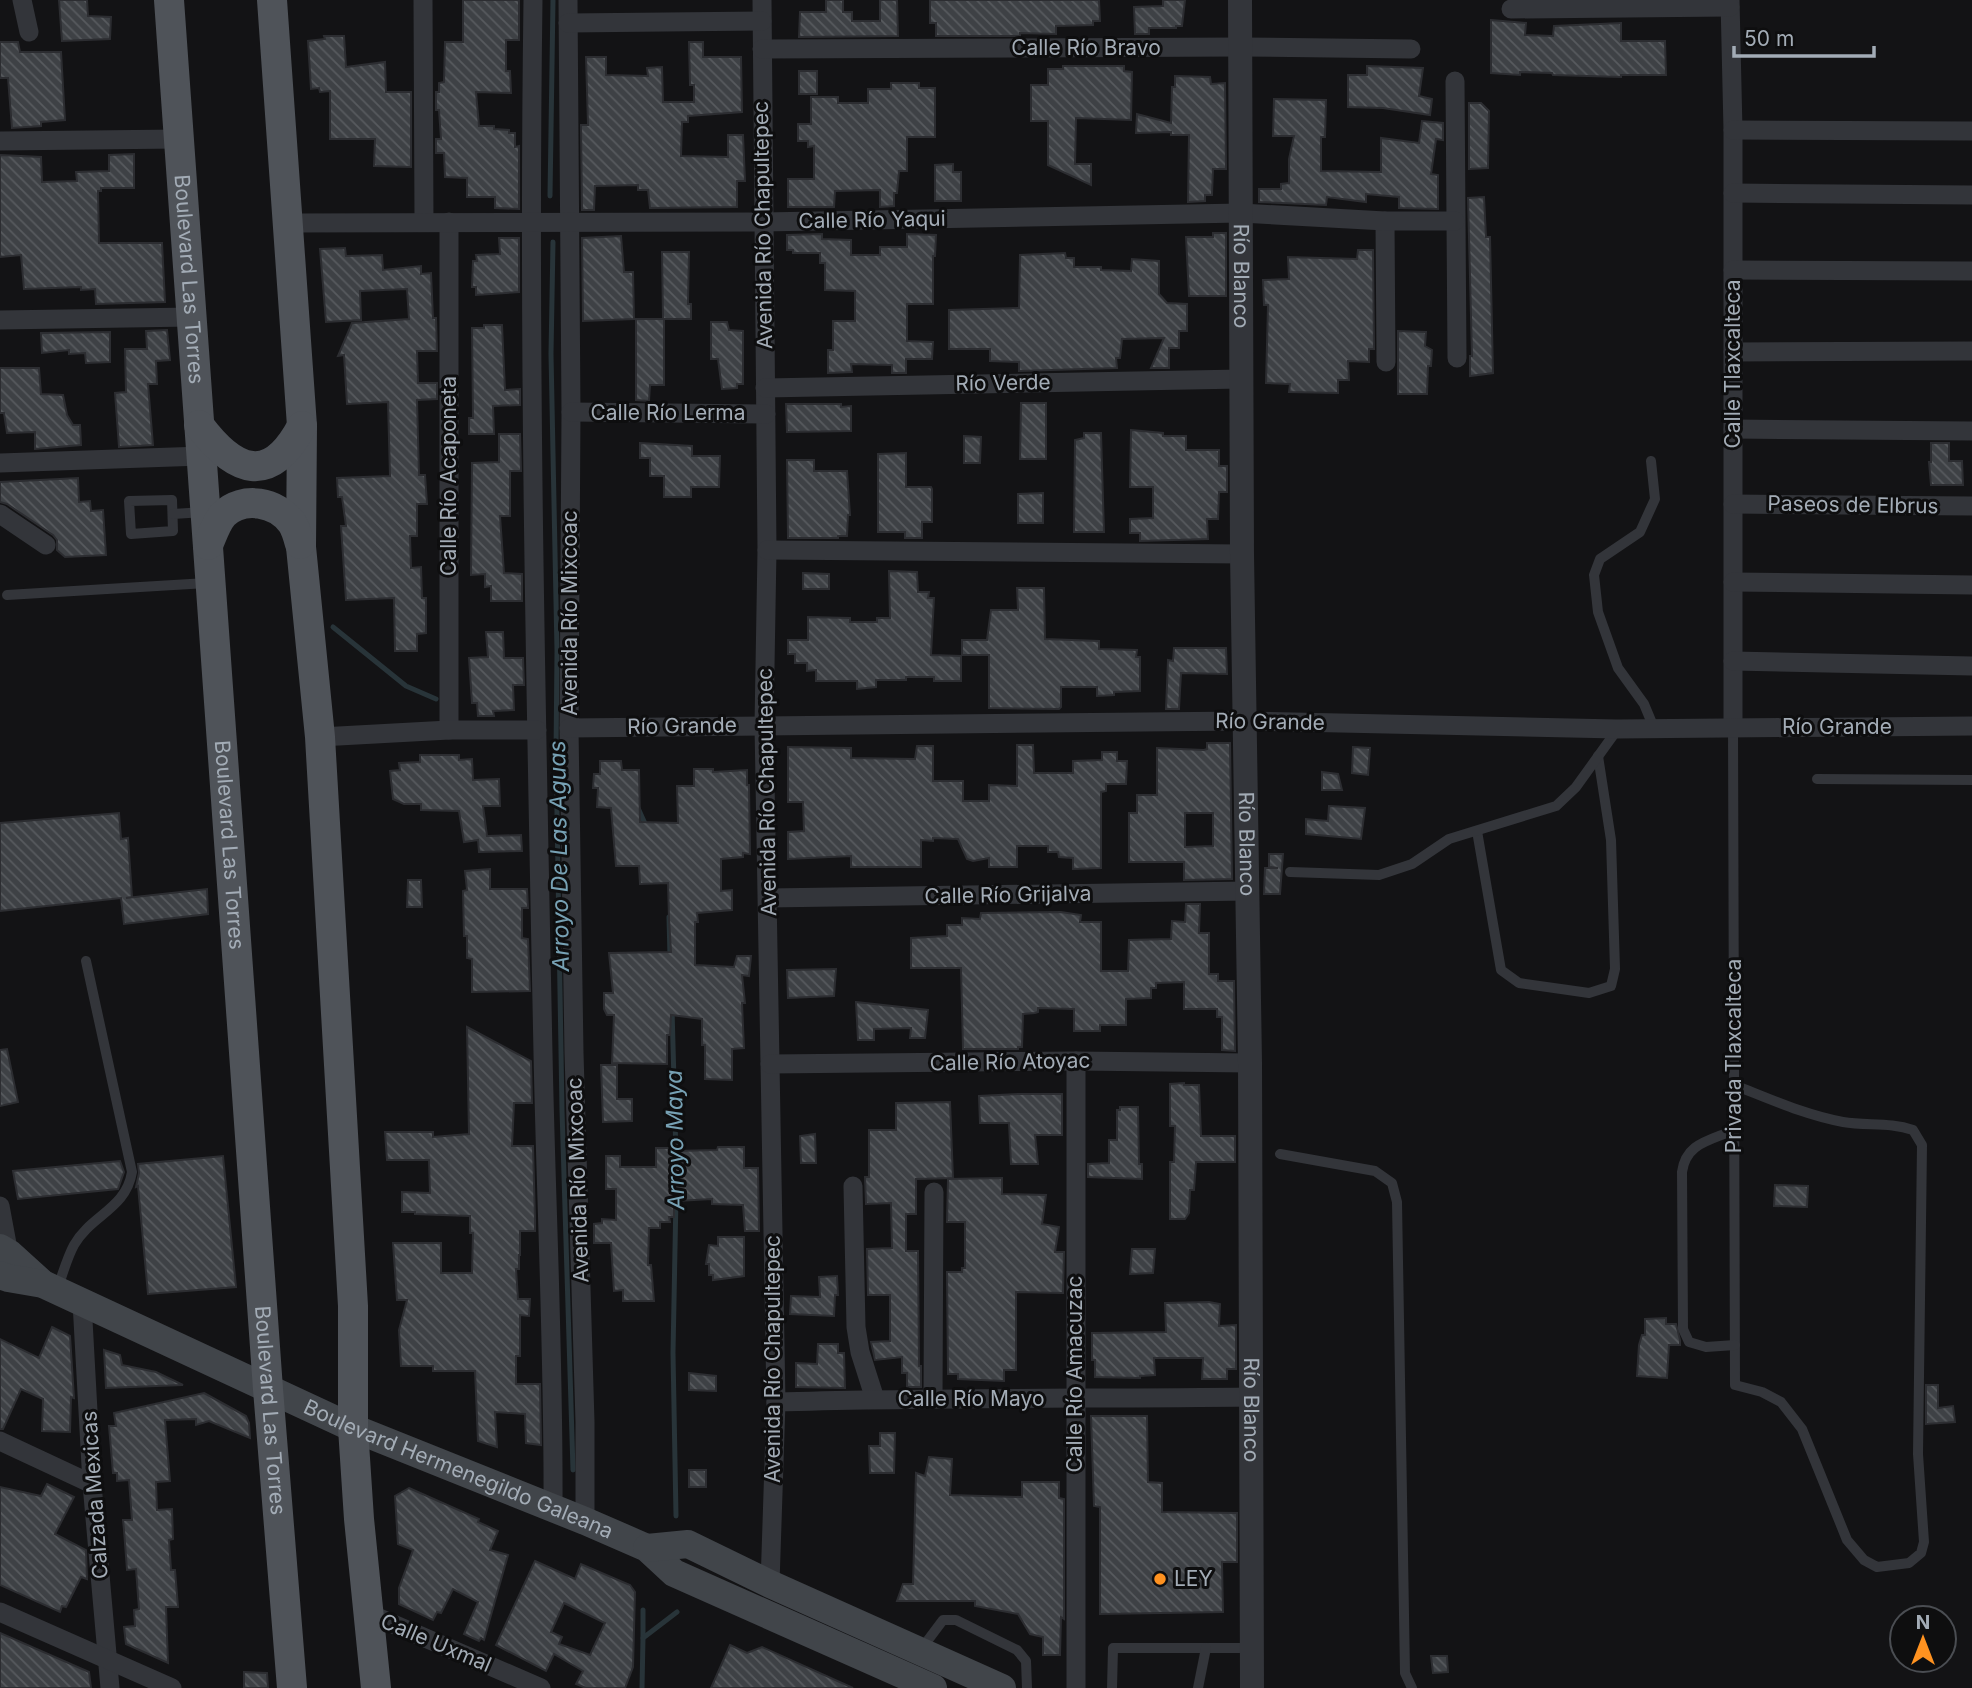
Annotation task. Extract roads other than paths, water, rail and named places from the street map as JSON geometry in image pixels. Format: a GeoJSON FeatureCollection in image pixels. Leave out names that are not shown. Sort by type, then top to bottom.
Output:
{"type":"FeatureCollection","features":[{"type":"Feature","properties":{"kind":"main road","name":"Boulevard Las Torres"},"geometry":{"type":"LineString","coordinates":[[169,0],[268,1390],[292,1688]]}},
{"type":"Feature","properties":{"kind":"main road"},"geometry":{"type":"LineString","coordinates":[[272,0],[302,426],[302,547],[320,737],[353,1306],[353,1429],[376,1688]]}},
{"type":"Feature","properties":{"kind":"main road"},"geometry":{"type":"LineString","coordinates":[[200,425],[215,447],[227,457],[249,466],[272,463],[283,456],[302,426]]}},
{"type":"Feature","properties":{"kind":"main road"},"geometry":{"type":"LineString","coordinates":[[208,545],[224,515],[250,502],[281,511],[294,525],[302,547]]}},
{"type":"Feature","properties":{"kind":"main road","name":"Boulevard Hermenegildo Galeana"},"geometry":{"type":"LineString","coordinates":[[5,1264],[353,1429],[647,1548],[674,1573],[933,1688]]}},
{"type":"Feature","properties":{"kind":"main road","name":"Boulevard Hermenegildo Galeana"},"geometry":{"type":"LineString","coordinates":[[647,1548],[688,1545],[1002,1688]]}},
{"type":"Feature","properties":{"kind":"street"},"geometry":{"type":"LineString","coordinates":[[22,0],[29,32]]}},
{"type":"Feature","properties":{"kind":"street"},"geometry":{"type":"LineString","coordinates":[[423,0],[425,222]]}},
{"type":"Feature","properties":{"kind":"street","name":"Avenida Río Mixcoac"},"geometry":{"type":"LineString","coordinates":[[533,0],[530,222],[543,1055],[554,1423],[553,1508]]}},
{"type":"Feature","properties":{"kind":"street","name":"Avenida Río Mixcoac"},"geometry":{"type":"LineString","coordinates":[[568,0],[571,412],[569,728],[573,1053],[585,1422],[585,1521]]}},
{"type":"Feature","properties":{"kind":"street","name":"Avenida Río Chapultepec"},"geometry":{"type":"LineString","coordinates":[[762,0],[767,550],[764,725],[776,1402],[770,1584]]}},
{"type":"Feature","properties":{"kind":"street","name":"Río Blanco"},"geometry":{"type":"LineString","coordinates":[[1240,0],[1242,554],[1251,1063],[1252,1688]]}},
{"type":"Feature","properties":{"kind":"street"},"geometry":{"type":"LineString","coordinates":[[1511,9],[1730,3]]}},
{"type":"Feature","properties":{"kind":"street","name":"Calle Tlaxcalteca"},"geometry":{"type":"LineString","coordinates":[[1730,3],[1733,131],[1733,727]]}},
{"type":"Feature","properties":{"kind":"street"},"geometry":{"type":"LineString","coordinates":[[568,23],[762,21]]}},
{"type":"Feature","properties":{"kind":"street","name":"Calle Río Bravo"},"geometry":{"type":"LineString","coordinates":[[761,49],[1411,49]]}},
{"type":"Feature","properties":{"kind":"street"},"geometry":{"type":"LineString","coordinates":[[1455,81],[1457,358]]}},
{"type":"Feature","properties":{"kind":"street"},"geometry":{"type":"LineString","coordinates":[[1733,131],[1972,131]]}},
{"type":"Feature","properties":{"kind":"street"},"geometry":{"type":"LineString","coordinates":[[0,141],[179,139]]}},
{"type":"Feature","properties":{"kind":"street"},"geometry":{"type":"LineString","coordinates":[[1733,193],[1972,195]]}},
{"type":"Feature","properties":{"kind":"street","name":"Calle Río Yaqui"},"geometry":{"type":"LineString","coordinates":[[288,223],[763,222],[1241,213],[1385,221],[1455,221]]}},
{"type":"Feature","properties":{"kind":"street"},"geometry":{"type":"LineString","coordinates":[[1385,221],[1386,362]]}},
{"type":"Feature","properties":{"kind":"street","name":"Calle Río Acaponeta"},"geometry":{"type":"LineString","coordinates":[[449,222],[449,730]]}},
{"type":"Feature","properties":{"kind":"street"},"geometry":{"type":"LineString","coordinates":[[1733,270],[1972,271]]}},
{"type":"Feature","properties":{"kind":"street"},"geometry":{"type":"LineString","coordinates":[[0,320],[192,317]]}},
{"type":"Feature","properties":{"kind":"street"},"geometry":{"type":"LineString","coordinates":[[1733,352],[1972,351]]}},
{"type":"Feature","properties":{"kind":"street","name":"Río Verde"},"geometry":{"type":"LineString","coordinates":[[765,388],[1241,379]]}},
{"type":"Feature","properties":{"kind":"street","name":"Calle Río Lerma"},"geometry":{"type":"LineString","coordinates":[[571,412],[766,414]]}},
{"type":"Feature","properties":{"kind":"street"},"geometry":{"type":"LineString","coordinates":[[1733,429],[1972,431]]}},
{"type":"Feature","properties":{"kind":"street"},"geometry":{"type":"LineString","coordinates":[[0,464],[202,456]]}},
{"type":"Feature","properties":{"kind":"street","name":"Paseos de Elbrus"},"geometry":{"type":"LineString","coordinates":[[1733,504],[1972,506]]}},
{"type":"Feature","properties":{"kind":"street"},"geometry":{"type":"LineString","coordinates":[[0,514],[46,545]]}},
{"type":"Feature","properties":{"kind":"street"},"geometry":{"type":"LineString","coordinates":[[767,550],[1242,554]]}},
{"type":"Feature","properties":{"kind":"street"},"geometry":{"type":"LineString","coordinates":[[1733,582],[1972,585]]}},
{"type":"Feature","properties":{"kind":"street"},"geometry":{"type":"LineString","coordinates":[[1733,662],[1972,666]]}},
{"type":"Feature","properties":{"kind":"street","name":"Río Grande"},"geometry":{"type":"LineString","coordinates":[[569,728],[1244,721],[1617,729],[1972,726]]}},
{"type":"Feature","properties":{"kind":"street"},"geometry":{"type":"LineString","coordinates":[[320,737],[449,730],[537,730]]}},
{"type":"Feature","properties":{"kind":"street","name":"Calle Río Grijalva"},"geometry":{"type":"LineString","coordinates":[[768,898],[1248,891]]}},
{"type":"Feature","properties":{"kind":"street","name":"Calle Río Atoyac"},"geometry":{"type":"LineString","coordinates":[[770,1064],[1076,1061],[1251,1063]]}},
{"type":"Feature","properties":{"kind":"street","name":"Calle Río Amacuzac"},"geometry":{"type":"LineString","coordinates":[[1076,1061],[1076,1688]]}},
{"type":"Feature","properties":{"kind":"street"},"geometry":{"type":"LineString","coordinates":[[853,1186],[856,1327],[860,1352],[875,1399]]}},
{"type":"Feature","properties":{"kind":"street"},"geometry":{"type":"LineString","coordinates":[[933,1398],[934,1192]]}},
{"type":"Feature","properties":{"kind":"street"},"geometry":{"type":"LineString","coordinates":[[0,1206],[5,1264]]}},
{"type":"Feature","properties":{"kind":"street","name":"Calzada Mexicas"},"geometry":{"type":"LineString","coordinates":[[82,1302],[92,1484],[110,1688]]}},
{"type":"Feature","properties":{"kind":"street","name":"Calle Río Mayo"},"geometry":{"type":"LineString","coordinates":[[776,1402],[933,1398],[1075,1400],[1251,1397]]}},
{"type":"Feature","properties":{"kind":"street"},"geometry":{"type":"LineString","coordinates":[[0,1441],[92,1484]]}},
{"type":"Feature","properties":{"kind":"street"},"geometry":{"type":"LineString","coordinates":[[0,1612],[172,1688]]}},
{"type":"Feature","properties":{"kind":"street","name":"Calle Uxmal"},"geometry":{"type":"LineString","coordinates":[[370,1614],[541,1688]]}},
{"type":"Feature","properties":{"kind":"lane"},"geometry":{"type":"LineString","coordinates":[[1651,461],[1655,499],[1640,532],[1600,559],[1594,575],[1598,612],[1618,668],[1644,704],[1654,728]]}},
{"type":"Feature","properties":{"kind":"lane"},"geometry":{"type":"LineString","coordinates":[[172,500],[173,514],[173,531],[131,534],[129,501],[172,500]]}},
{"type":"Feature","properties":{"kind":"lane"},"geometry":{"type":"LineString","coordinates":[[173,514],[206,512]]}},
{"type":"Feature","properties":{"kind":"lane"},"geometry":{"type":"LineString","coordinates":[[7,595],[211,583]]}},
{"type":"Feature","properties":{"kind":"lane","name":"Privada Tlaxcalteca"},"geometry":{"type":"LineString","coordinates":[[1733,727],[1734,1130],[1735,1385],[1762,1392],[1782,1402],[1802,1429],[1847,1539],[1864,1560],[1877,1567],[1909,1563],[1921,1553],[1924,1542],[1918,1454],[1922,1145],[1913,1130],[1897,1125],[1845,1122],[1805,1114],[1734,1085]]}},
{"type":"Feature","properties":{"kind":"lane"},"geometry":{"type":"LineString","coordinates":[[1290,872],[1379,876],[1412,864],[1449,839],[1556,806],[1576,787],[1617,729]]}},
{"type":"Feature","properties":{"kind":"lane"},"geometry":{"type":"LineString","coordinates":[[1477,831],[1501,970],[1519,984],[1589,993],[1611,986],[1615,968],[1611,840],[1598,756]]}},
{"type":"Feature","properties":{"kind":"lane"},"geometry":{"type":"LineString","coordinates":[[1817,779],[1972,780]]}},
{"type":"Feature","properties":{"kind":"lane"},"geometry":{"type":"LineString","coordinates":[[50,1287],[74,1245],[88,1227],[122,1198],[130,1186],[132,1172],[86,961]]}},
{"type":"Feature","properties":{"kind":"lane"},"geometry":{"type":"LineString","coordinates":[[1734,1130],[1693,1148],[1684,1157],[1683,1329],[1689,1342],[1706,1347],[1735,1345]]}},
{"type":"Feature","properties":{"kind":"lane"},"geometry":{"type":"LineString","coordinates":[[1280,1154],[1375,1171],[1392,1184],[1395,1193],[1405,1673],[1412,1688]]}},
{"type":"Feature","properties":{"kind":"lane"},"geometry":{"type":"LineString","coordinates":[[920,1651],[943,1620],[956,1620],[1017,1650],[1026,1661],[1027,1688]]}},
{"type":"Feature","properties":{"kind":"lane"},"geometry":{"type":"LineString","coordinates":[[1112,1688],[1113,1648],[1252,1648]]}},
{"type":"Feature","properties":{"kind":"lane"},"geometry":{"type":"LineString","coordinates":[[1198,1688],[1206,1648]]}},
{"type":"Feature","properties":{"kind":"waterway","name":"Arroyo De Las Aguas"},"geometry":{"type":"LineString","coordinates":[[550,196],[553,0]]}},
{"type":"Feature","properties":{"kind":"waterway","name":"Arroyo De Las Aguas"},"geometry":{"type":"LineString","coordinates":[[553,242],[551,354],[557,651],[556,754],[562,1110],[573,1470]]}},
{"type":"Feature","properties":{"kind":"waterway","name":"Arroyo Maya"},"geometry":{"type":"LineString","coordinates":[[333,627],[406,686],[436,699]]}},
{"type":"Feature","properties":{"kind":"waterway","name":"Arroyo Maya"},"geometry":{"type":"LineString","coordinates":[[638,808],[647,828]]}},
{"type":"Feature","properties":{"kind":"waterway","name":"Arroyo Maya"},"geometry":{"type":"LineString","coordinates":[[669,917],[670,957]]}},
{"type":"Feature","properties":{"kind":"waterway","name":"Arroyo Maya"},"geometry":{"type":"LineString","coordinates":[[672,1008],[676,1156]]}},
{"type":"Feature","properties":{"kind":"waterway","name":"Arroyo Maya"},"geometry":{"type":"LineString","coordinates":[[676,1197],[673,1353],[676,1516]]}},
{"type":"Feature","properties":{"kind":"waterway","name":"Arroyo De Las Aguas"},"geometry":{"type":"LineString","coordinates":[[643,1610],[643,1638]]}},
{"type":"Feature","properties":{"kind":"waterway","name":"Arroyo Maya"},"geometry":{"type":"LineString","coordinates":[[642,1688],[643,1638],[677,1612]]}},
{"type":"Feature","properties":{"kind":"place","name":"LEY"},"geometry":{"type":"Point","coordinates":[1160,1579]}}]}
